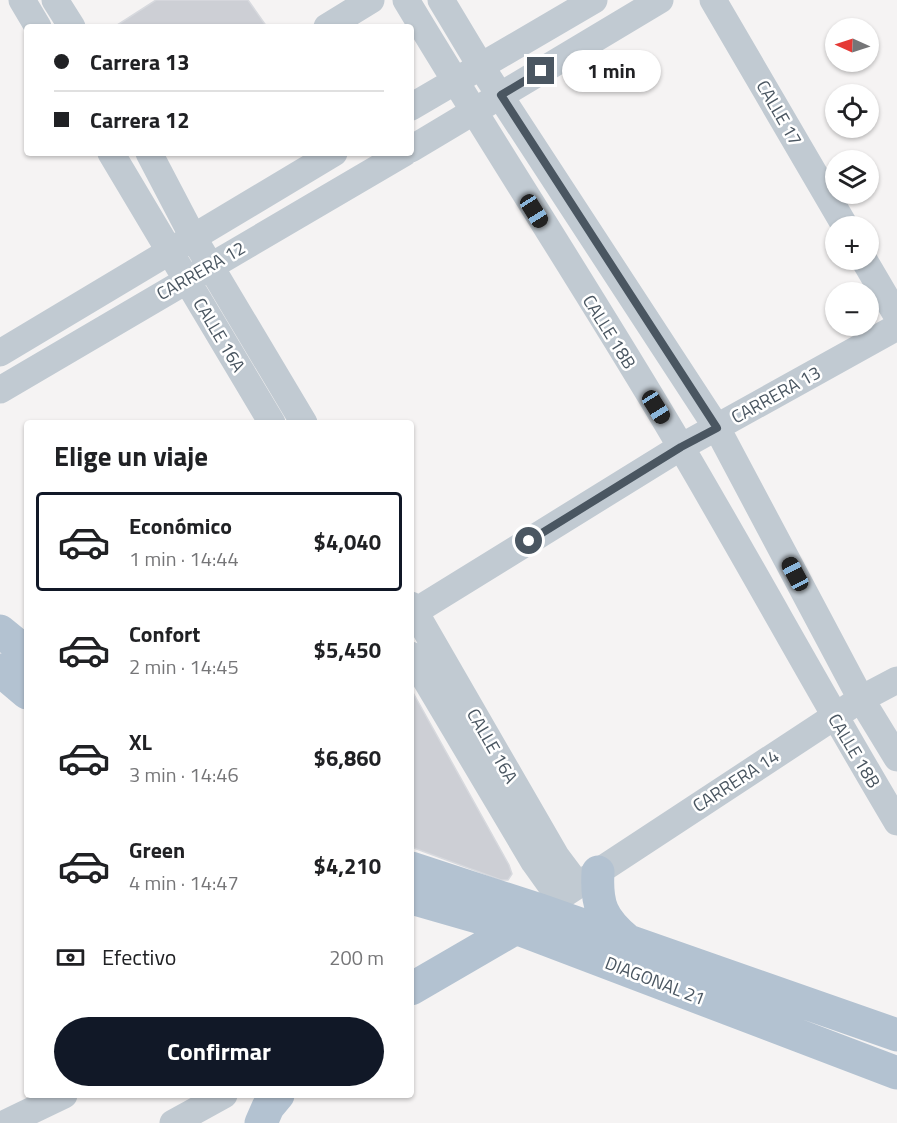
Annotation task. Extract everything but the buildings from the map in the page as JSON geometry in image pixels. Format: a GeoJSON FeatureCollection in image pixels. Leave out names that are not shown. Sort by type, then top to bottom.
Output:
{"type":"FeatureCollection","features":[{"type":"Feature","properties":{"kind":"main road"},"geometry":{"type":"LineString","coordinates":[[0,631],[24,651]]}},
{"type":"Feature","properties":{"kind":"main road"},"geometry":{"type":"LineString","coordinates":[[0,670],[24,690]]}},
{"type":"Feature","properties":{"kind":"main road","name":"DIAGONAL 21"},"geometry":{"type":"LineString","coordinates":[[414,869],[558,898],[897,1073]]}},
{"type":"Feature","properties":{"kind":"main road","name":"DIAGONAL 21"},"geometry":{"type":"LineString","coordinates":[[414,897],[558,898],[627,940],[897,1035]]}},
{"type":"Feature","properties":{"kind":"main road"},"geometry":{"type":"LineString","coordinates":[[414,988],[558,898],[599,904],[612,928],[627,940]]}},
{"type":"Feature","properties":{"kind":"main road"},"geometry":{"type":"LineString","coordinates":[[240,1123],[249,1098]]}},
{"type":"Feature","properties":{"kind":"main road"},"geometry":{"type":"LineString","coordinates":[[261,1123],[268,1107],[276,1098]]}},
{"type":"Feature","properties":{"kind":"street"},"geometry":{"type":"LineString","coordinates":[[22,0],[36,24]]}},
{"type":"Feature","properties":{"kind":"street"},"geometry":{"type":"LineString","coordinates":[[55,0],[70,24]]}},
{"type":"Feature","properties":{"kind":"street"},"geometry":{"type":"LineString","coordinates":[[332,24],[371,0]]}},
{"type":"Feature","properties":{"kind":"street","name":"CALLE 18B"},"geometry":{"type":"LineString","coordinates":[[406,0],[473,113],[681,447],[834,717],[897,822]]}},
{"type":"Feature","properties":{"kind":"street","name":"CALLE 18B"},"geometry":{"type":"LineString","coordinates":[[441,0],[480,65],[717,428],[861,699],[897,758]]}},
{"type":"Feature","properties":{"kind":"street"},"geometry":{"type":"LineString","coordinates":[[414,105],[594,0]]}},
{"type":"Feature","properties":{"kind":"street"},"geometry":{"type":"LineString","coordinates":[[414,147],[660,0]]}},
{"type":"Feature","properties":{"kind":"street","name":"CALLE 17"},"geometry":{"type":"LineString","coordinates":[[713,0],[839,216]]}},
{"type":"Feature","properties":{"kind":"street","name":"CALLE 16A"},"geometry":{"type":"LineString","coordinates":[[113,156],[270,420]]}},
{"type":"Feature","properties":{"kind":"street","name":"CALLE 16A"},"geometry":{"type":"LineString","coordinates":[[151,156],[194,237],[302,420]]}},
{"type":"Feature","properties":{"kind":"street","name":"CARRERA 12"},"geometry":{"type":"LineString","coordinates":[[0,353],[329,156]]}},
{"type":"Feature","properties":{"kind":"street","name":"CARRERA 12"},"geometry":{"type":"LineString","coordinates":[[0,390],[399,156]]}},
{"type":"Feature","properties":{"kind":"street"},"geometry":{"type":"LineString","coordinates":[[870,270],[897,316]]}},
{"type":"Feature","properties":{"kind":"street","name":"CARRERA 13"},"geometry":{"type":"LineString","coordinates":[[414,609],[681,447],[897,327]]}},
{"type":"Feature","properties":{"kind":"street","name":"CALLE 16A"},"geometry":{"type":"LineString","coordinates":[[414,613],[556,856],[558,898]]}},
{"type":"Feature","properties":{"kind":"street","name":"CALLE 16A"},"geometry":{"type":"LineString","coordinates":[[414,660],[534,862],[558,898]]}},
{"type":"Feature","properties":{"kind":"street","name":"CARRERA 14"},"geometry":{"type":"LineString","coordinates":[[558,898],[861,699],[897,680]]}},
{"type":"Feature","properties":{"kind":"street"},"geometry":{"type":"LineString","coordinates":[[6,1123],[9,1119],[57,1098]]}},
{"type":"Feature","properties":{"kind":"street"},"geometry":{"type":"LineString","coordinates":[[173,1123],[219,1098]]}},
{"type":"Feature","properties":{"kind":"route"},"geometry":{"type":"LineString","coordinates":[[529,541],[681,447],[717,428],[501,95],[541,71]]}}]}
